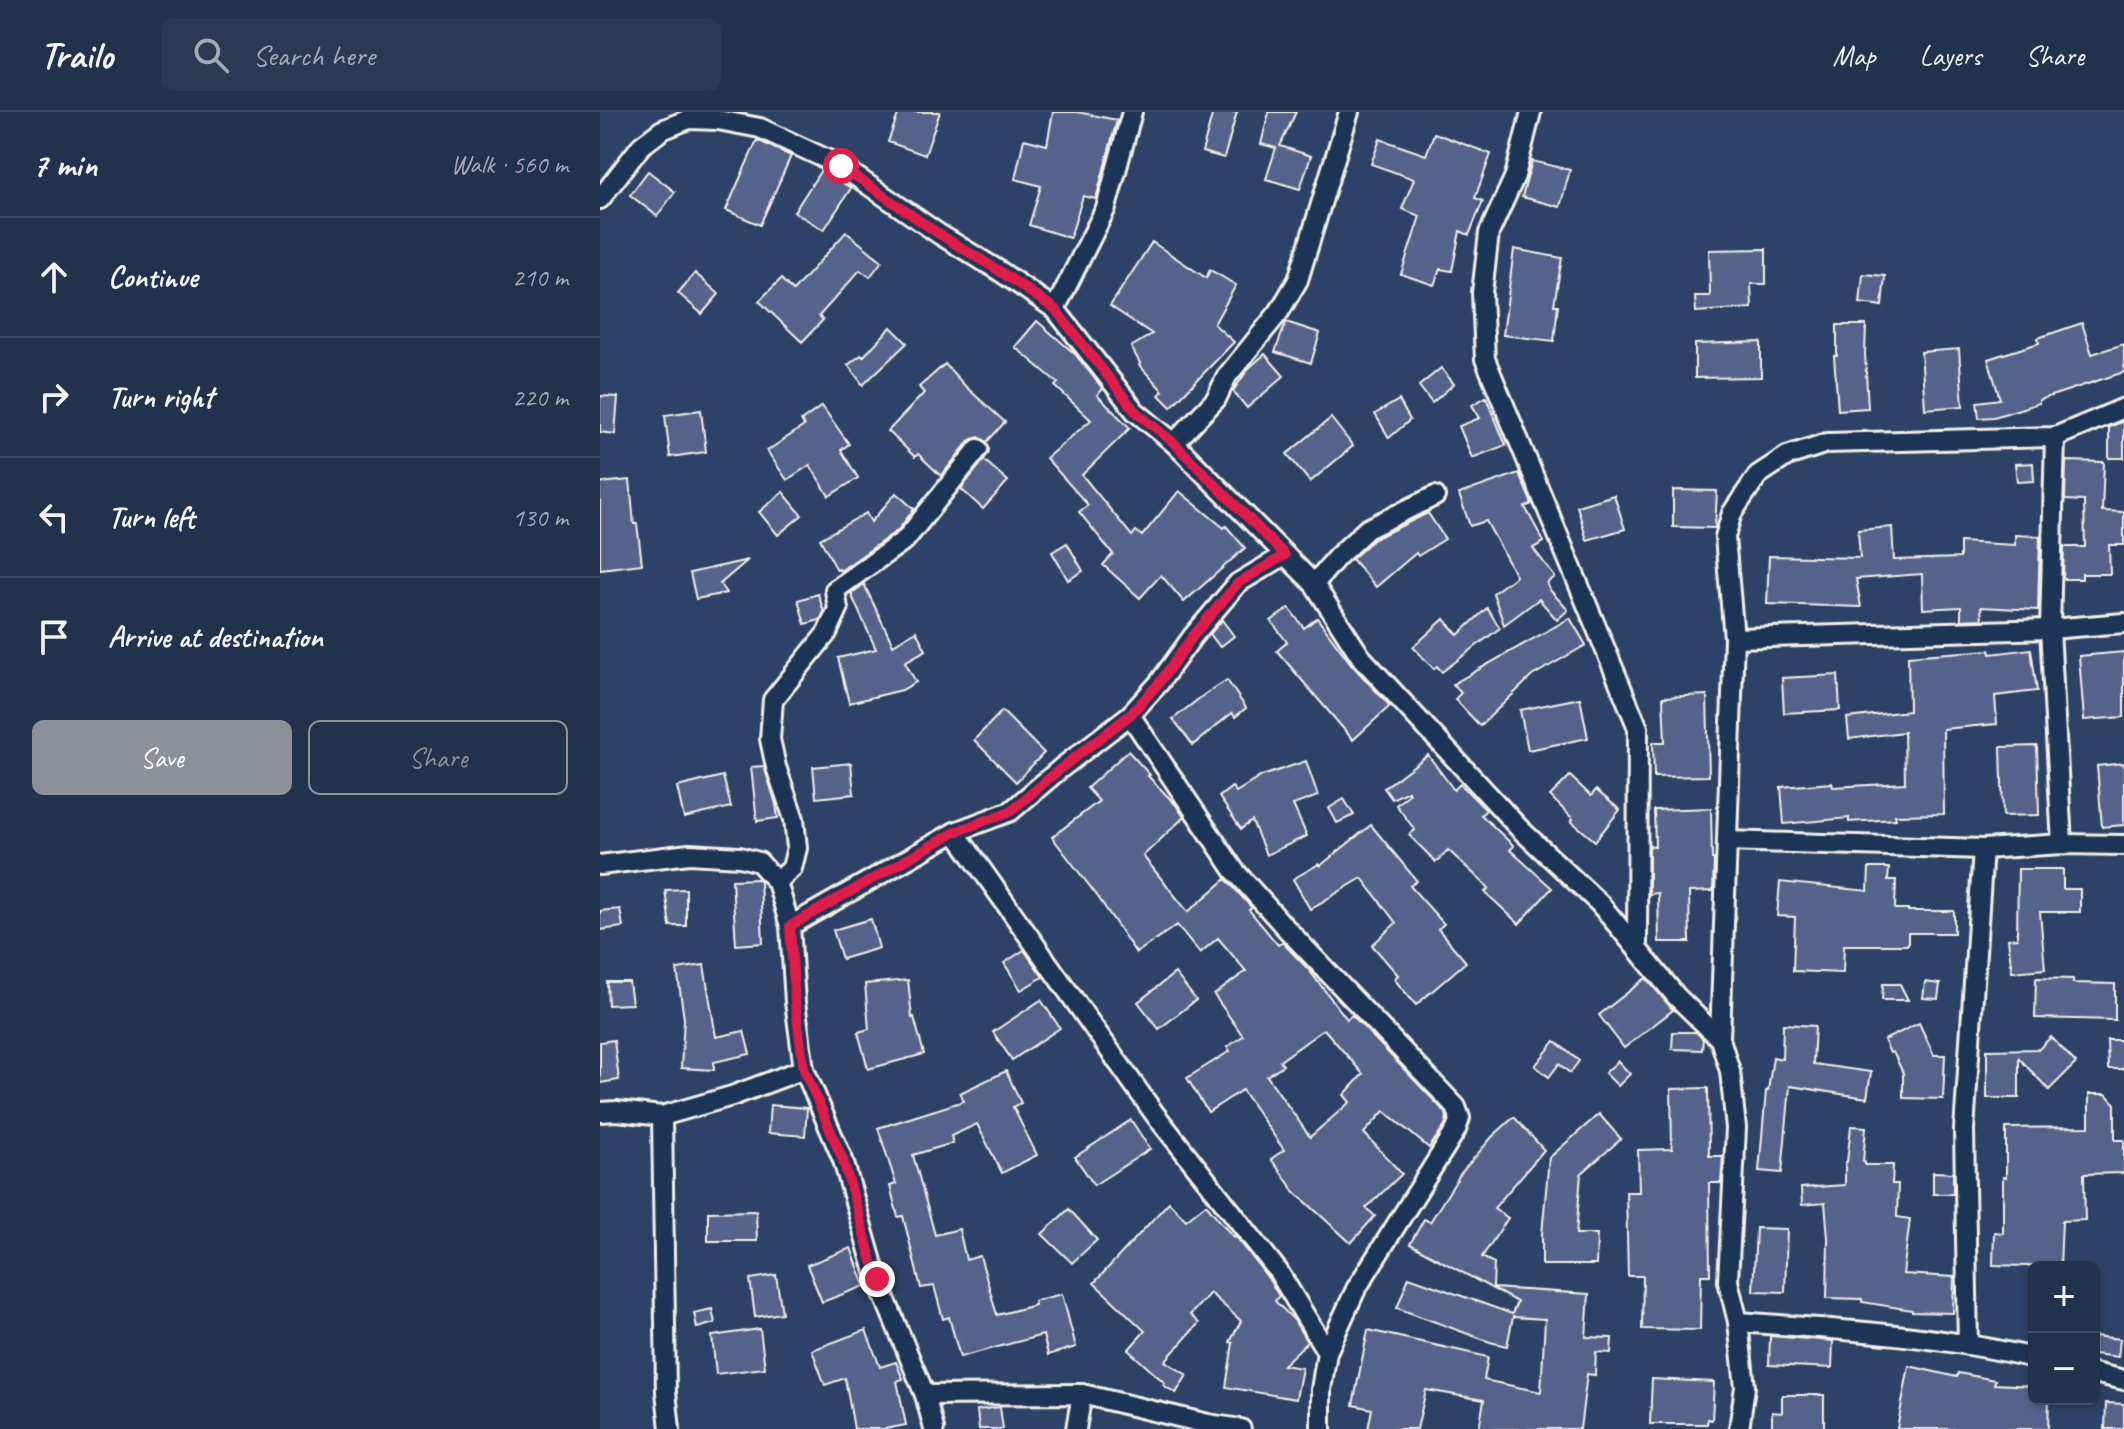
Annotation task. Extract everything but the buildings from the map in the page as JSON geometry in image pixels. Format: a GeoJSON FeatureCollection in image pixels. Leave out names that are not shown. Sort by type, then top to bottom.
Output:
{"type":"FeatureCollection","features":[{"type":"Feature","properties":{"kind":"street"},"geometry":{"type":"LineString","coordinates":[[1055,309],[1106,208],[1132,112]]}},
{"type":"Feature","properties":{"kind":"street"},"geometry":{"type":"LineString","coordinates":[[1174,443],[1216,399],[1227,376],[1279,312],[1298,280],[1349,112]]}},
{"type":"Feature","properties":{"kind":"street"},"geometry":{"type":"LineString","coordinates":[[1531,112],[1515,176],[1489,233],[1482,293],[1485,359],[1638,728],[1637,949]]}},
{"type":"Feature","properties":{"kind":"street"},"geometry":{"type":"LineString","coordinates":[[600,199],[641,146],[662,130],[689,119],[718,120],[760,128],[841,166],[1055,309],[1135,411],[1174,443],[1314,584],[1361,657],[1519,828],[1600,904],[1676,996],[1720,1039]]}},
{"type":"Feature","properties":{"kind":"street"},"geometry":{"type":"LineString","coordinates":[[1739,1429],[1745,1387],[1738,1322],[1728,1281],[1736,1128],[1730,1071],[1720,1039],[1734,638],[1725,537],[1732,513],[1758,475],[1787,456],[1827,443],[2055,437],[2124,408]]}},
{"type":"Feature","properties":{"kind":"street"},"geometry":{"type":"LineString","coordinates":[[2055,437],[2050,629],[2062,844]]}},
{"type":"Feature","properties":{"kind":"street"},"geometry":{"type":"LineString","coordinates":[[777,882],[792,868],[797,848],[794,819],[770,739],[773,700],[827,633],[838,609],[835,590],[906,539],[978,449]]}},
{"type":"Feature","properties":{"kind":"street"},"geometry":{"type":"LineString","coordinates":[[1314,584],[1367,529],[1435,496]]}},
{"type":"Feature","properties":{"kind":"street"},"geometry":{"type":"LineString","coordinates":[[790,926],[955,832],[1011,811],[1130,715],[1238,583],[1285,555]]}},
{"type":"Feature","properties":{"kind":"street"},"geometry":{"type":"LineString","coordinates":[[1734,638],[2050,629],[2124,623]]}},
{"type":"Feature","properties":{"kind":"street"},"geometry":{"type":"LineString","coordinates":[[1130,715],[1234,870],[1456,1107],[1460,1118],[1456,1130],[1356,1289],[1327,1352],[1321,1390],[1321,1429]]}},
{"type":"Feature","properties":{"kind":"street"},"geometry":{"type":"LineString","coordinates":[[955,832],[1154,1113],[1278,1271],[1327,1352]]}},
{"type":"Feature","properties":{"kind":"street"},"geometry":{"type":"LineString","coordinates":[[1727,841],[1983,849],[2062,844],[2124,845]]}},
{"type":"Feature","properties":{"kind":"street"},"geometry":{"type":"LineString","coordinates":[[1968,1345],[1964,1130],[1983,849]]}},
{"type":"Feature","properties":{"kind":"street"},"geometry":{"type":"LineString","coordinates":[[600,865],[689,854],[740,857],[759,862],[777,882],[790,926],[795,1002],[804,1069],[843,1160],[877,1279],[925,1395],[934,1429]]}},
{"type":"Feature","properties":{"kind":"street"},"geometry":{"type":"LineString","coordinates":[[600,1112],[662,1116],[732,1096],[804,1069]]}},
{"type":"Feature","properties":{"kind":"street"},"geometry":{"type":"LineString","coordinates":[[662,1116],[666,1392],[670,1429]]}},
{"type":"Feature","properties":{"kind":"street"},"geometry":{"type":"LineString","coordinates":[[1738,1322],[1878,1332],[2028,1357]]}},
{"type":"Feature","properties":{"kind":"street"},"geometry":{"type":"LineString","coordinates":[[2100,1374],[2124,1380]]}},
{"type":"Feature","properties":{"kind":"street"},"geometry":{"type":"LineString","coordinates":[[925,1395],[1082,1394],[1241,1429]]}},
{"type":"Feature","properties":{"kind":"street"},"geometry":{"type":"LineString","coordinates":[[1076,1429],[1082,1394]]}},
{"type":"Feature","properties":{"kind":"route"},"geometry":{"type":"LineString","coordinates":[[841,166],[1055,309],[1135,411],[1174,443],[1285,555],[1238,583],[1130,715],[1011,811],[955,832],[790,926],[795,1002],[804,1069],[843,1160],[877,1279]]}}]}
